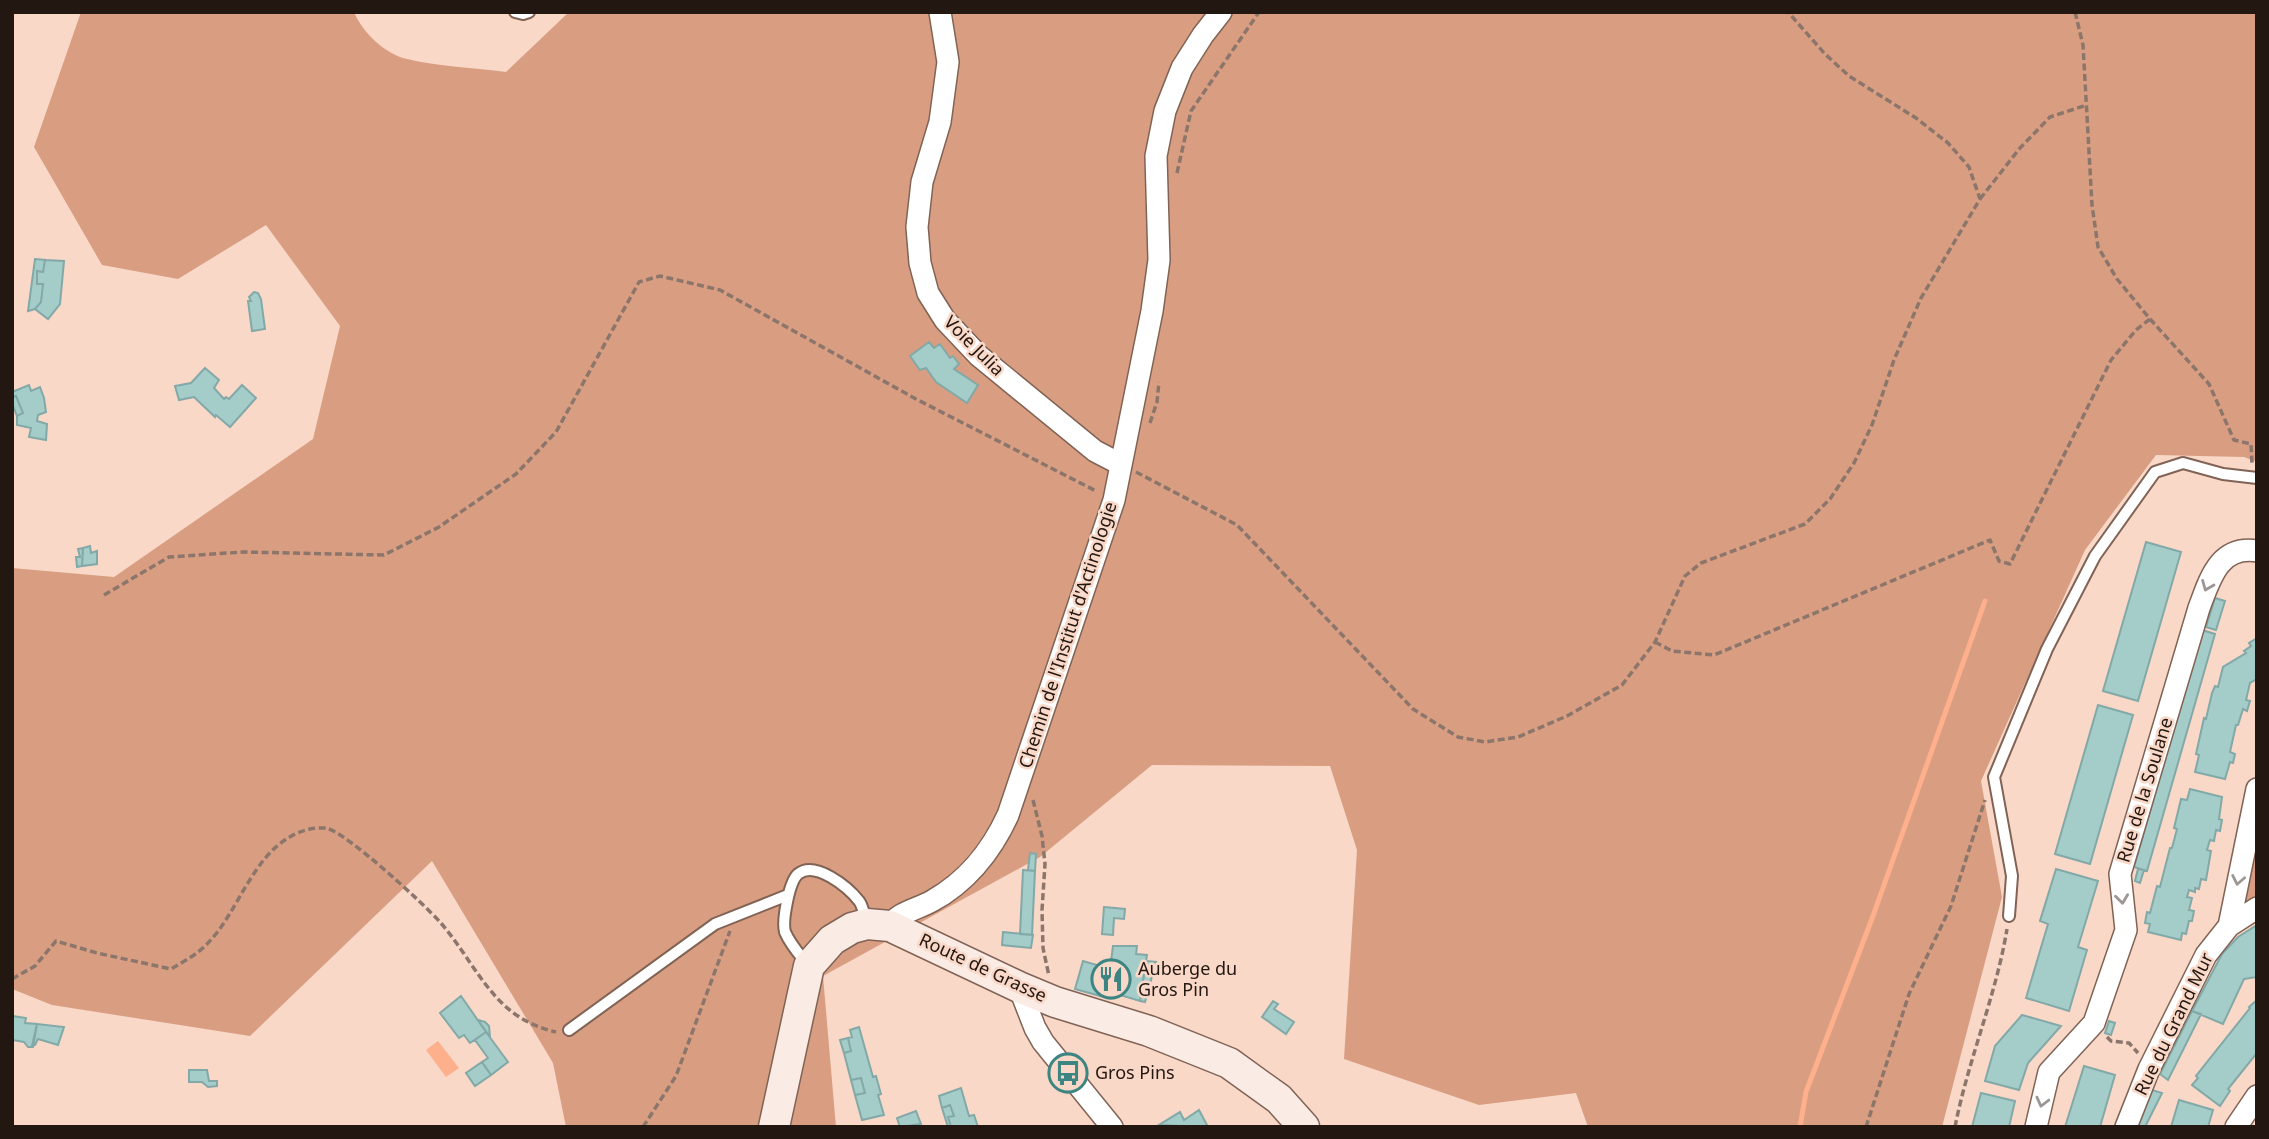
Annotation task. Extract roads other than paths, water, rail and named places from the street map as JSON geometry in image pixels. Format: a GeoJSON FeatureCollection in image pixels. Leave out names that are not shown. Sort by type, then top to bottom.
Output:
{"type":"FeatureCollection","features":[{"type":"Feature","properties":{"kind":"main road"},"geometry":{"type":"LineString","coordinates":[[774,1127],[809,966],[832,940],[852,928],[878,925]]}},
{"type":"Feature","properties":{"kind":"main road","name":"Route de Grasse"},"geometry":{"type":"LineString","coordinates":[[878,925],[1055,1002],[1149,1031],[1229,1063],[1279,1099],[1304,1127]]}},
{"type":"Feature","properties":{"kind":"street","name":"Voie Julia"},"geometry":{"type":"LineString","coordinates":[[940,12],[948,62],[940,122],[922,182],[917,227],[920,263],[928,293],[945,320],[979,356],[1095,451],[1131,465]]}},
{"type":"Feature","properties":{"kind":"street","name":"Chemin de l'Institut d'Actinologie"},"geometry":{"type":"LineString","coordinates":[[878,925],[933,901],[959,884],[984,858],[1008,815],[1114,500],[1131,465],[1159,260],[1156,156],[1166,111],[1182,68],[1221,12]]}},
{"type":"Feature","properties":{"kind":"street","name":"Rue de la Soulane"},"geometry":{"type":"LineString","coordinates":[[2036,1127],[2049,1072],[2094,1023],[2126,930],[2120,874],[2199,608],[2214,569],[2225,558],[2243,549],[2257,551]]}},
{"type":"Feature","properties":{"kind":"street"},"geometry":{"type":"LineString","coordinates":[[2229,926],[2257,789]]}},
{"type":"Feature","properties":{"kind":"street"},"geometry":{"type":"LineString","coordinates":[[2229,926],[2257,908]]}},
{"type":"Feature","properties":{"kind":"street","name":"Rue du Grand Mur"},"geometry":{"type":"LineString","coordinates":[[2126,1127],[2149,1069],[2206,955],[2229,926]]}},
{"type":"Feature","properties":{"kind":"street"},"geometry":{"type":"LineString","coordinates":[[1019,987],[1043,1042],[1112,1127]]}},
{"type":"Feature","properties":{"kind":"street"},"geometry":{"type":"LineString","coordinates":[[1043,1042],[1045,1026],[1055,1002]]}},
{"type":"Feature","properties":{"kind":"street"},"geometry":{"type":"LineString","coordinates":[[2236,1127],[2257,1096]]}},
{"type":"Feature","properties":{"kind":"lane"},"geometry":{"type":"LineString","coordinates":[[515,12],[529,12]]}},
{"type":"Feature","properties":{"kind":"lane"},"geometry":{"type":"LineString","coordinates":[[2009,916],[2012,876],[1994,777],[2048,649],[2095,555],[2154,472],[2183,463],[2223,474],[2255,477]]}},
{"type":"Feature","properties":{"kind":"lane"},"geometry":{"type":"LineString","coordinates":[[809,966],[790,943],[784,929],[788,895],[796,875],[805,870],[820,871],[841,883],[878,925]]}},
{"type":"Feature","properties":{"kind":"lane"},"geometry":{"type":"LineString","coordinates":[[569,1030],[715,925],[788,895]]}},
{"type":"Feature","properties":{"kind":"waterway"},"geometry":{"type":"LineString","coordinates":[[1800,1127],[1806,1092],[1873,916],[1985,601]]}},
{"type":"Feature","properties":{"kind":"place","name":"Auberge du Gros Pin"},"geometry":{"type":"Point","coordinates":[1111,979]}},
{"type":"Feature","properties":{"kind":"place","name":"Gros Pins"},"geometry":{"type":"Point","coordinates":[1068,1073]}}]}
